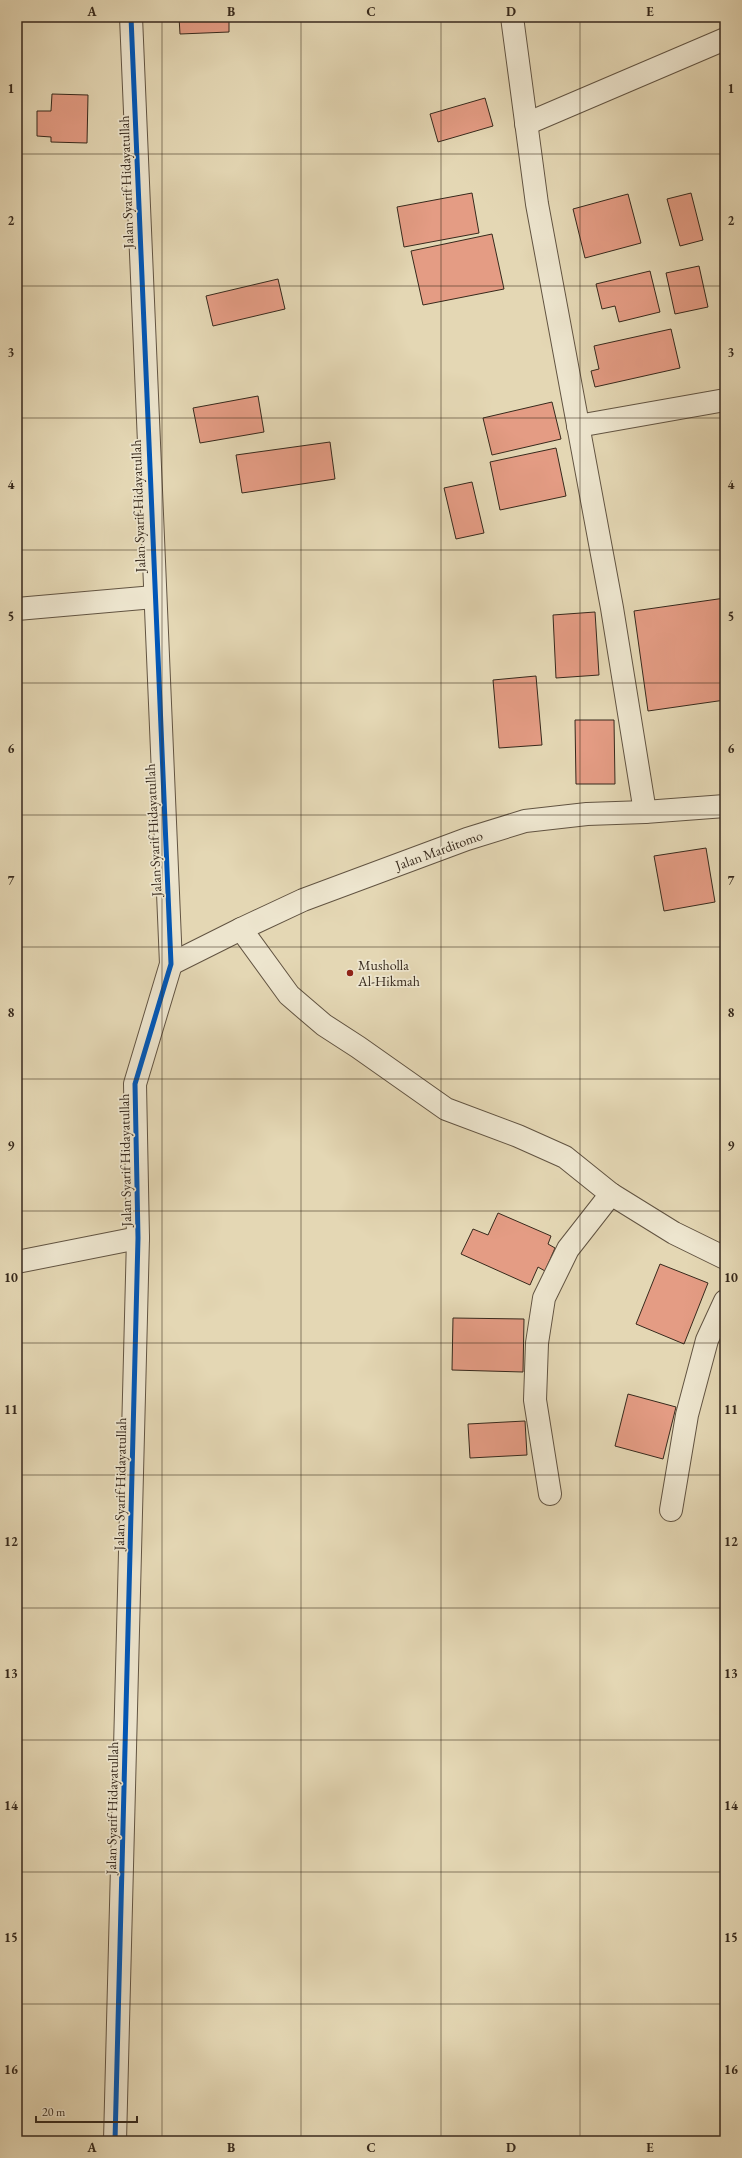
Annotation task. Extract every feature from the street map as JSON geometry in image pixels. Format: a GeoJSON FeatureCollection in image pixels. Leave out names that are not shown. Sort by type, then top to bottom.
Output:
{"type":"FeatureCollection","features":[{"type":"Feature","properties":{"kind":"street","name":"Jalan Syarif Hidayatullah"},"geometry":{"type":"LineString","coordinates":[[115,2141],[138,1238],[135,1084],[171,964],[154,597],[131,17]]}},
{"type":"Feature","properties":{"kind":"street"},"geometry":{"type":"LineString","coordinates":[[512,17],[537,204],[612,608],[645,812]]}},
{"type":"Feature","properties":{"kind":"street"},"geometry":{"type":"LineString","coordinates":[[526,124],[725,38]]}},
{"type":"Feature","properties":{"kind":"street"},"geometry":{"type":"LineString","coordinates":[[578,426],[725,400]]}},
{"type":"Feature","properties":{"kind":"street"},"geometry":{"type":"LineString","coordinates":[[17,609],[154,597]]}},
{"type":"Feature","properties":{"kind":"street","name":"Jalan Marditomo"},"geometry":{"type":"LineString","coordinates":[[171,964],[303,900],[467,839],[525,821],[587,814],[645,812],[725,806]]}},
{"type":"Feature","properties":{"kind":"street"},"geometry":{"type":"LineString","coordinates":[[241,929],[289,995],[324,1025],[446,1109],[518,1136],[565,1157],[611,1194],[674,1233],[725,1258]]}},
{"type":"Feature","properties":{"kind":"street"},"geometry":{"type":"LineString","coordinates":[[550,1494],[535,1400],[537,1343],[544,1298],[568,1249],[611,1194]]}},
{"type":"Feature","properties":{"kind":"street"},"geometry":{"type":"LineString","coordinates":[[17,1262],[138,1238]]}},
{"type":"Feature","properties":{"kind":"street"},"geometry":{"type":"LineString","coordinates":[[670,1510],[687,1415],[707,1340],[725,1301]]}},
{"type":"Feature","properties":{"kind":"building"},"geometry":{"type":"Polygon","coordinates":[[[179,17],[229,17],[229,32],[180,34],[179,17]]]}},
{"type":"Feature","properties":{"kind":"building"},"geometry":{"type":"Polygon","coordinates":[[[52,94],[88,95],[87,143],[51,142],[51,137],[37,136],[37,111],[51,111],[52,94]]]}},
{"type":"Feature","properties":{"kind":"building"},"geometry":{"type":"Polygon","coordinates":[[[485,98],[493,126],[438,142],[430,114],[485,98]]]}},
{"type":"Feature","properties":{"kind":"building"},"geometry":{"type":"Polygon","coordinates":[[[472,193],[479,233],[404,247],[397,207],[472,193]]]}},
{"type":"Feature","properties":{"kind":"building"},"geometry":{"type":"Polygon","coordinates":[[[691,193],[703,240],[680,246],[667,199],[691,193]]]}},
{"type":"Feature","properties":{"kind":"building"},"geometry":{"type":"Polygon","coordinates":[[[628,194],[641,243],[585,258],[573,209],[628,194]]]}},
{"type":"Feature","properties":{"kind":"building"},"geometry":{"type":"Polygon","coordinates":[[[492,234],[504,289],[423,305],[411,251],[492,234]]]}},
{"type":"Feature","properties":{"kind":"building"},"geometry":{"type":"Polygon","coordinates":[[[699,266],[708,307],[675,314],[666,273],[699,266]]]}},
{"type":"Feature","properties":{"kind":"building"},"geometry":{"type":"Polygon","coordinates":[[[650,271],[660,312],[619,322],[615,306],[602,309],[596,284],[650,271]]]}},
{"type":"Feature","properties":{"kind":"building"},"geometry":{"type":"Polygon","coordinates":[[[278,279],[285,309],[213,326],[206,296],[278,279]]]}},
{"type":"Feature","properties":{"kind":"building"},"geometry":{"type":"Polygon","coordinates":[[[671,329],[680,368],[595,387],[591,371],[599,369],[594,346],[671,329]]]}},
{"type":"Feature","properties":{"kind":"building"},"geometry":{"type":"Polygon","coordinates":[[[258,396],[264,432],[200,443],[193,408],[258,396]]]}},
{"type":"Feature","properties":{"kind":"building"},"geometry":{"type":"Polygon","coordinates":[[[552,402],[561,439],[492,455],[483,418],[552,402]]]}},
{"type":"Feature","properties":{"kind":"building"},"geometry":{"type":"Polygon","coordinates":[[[330,442],[335,479],[242,493],[236,455],[330,442]]]}},
{"type":"Feature","properties":{"kind":"building"},"geometry":{"type":"Polygon","coordinates":[[[556,448],[566,496],[500,510],[490,462],[556,448]]]}},
{"type":"Feature","properties":{"kind":"building"},"geometry":{"type":"Polygon","coordinates":[[[472,482],[484,533],[456,539],[444,488],[472,482]]]}},
{"type":"Feature","properties":{"kind":"building"},"geometry":{"type":"Polygon","coordinates":[[[725,598],[725,700],[648,711],[634,611],[725,598]]]}},
{"type":"Feature","properties":{"kind":"building"},"geometry":{"type":"Polygon","coordinates":[[[595,612],[599,675],[556,678],[553,615],[595,612]]]}},
{"type":"Feature","properties":{"kind":"building"},"geometry":{"type":"Polygon","coordinates":[[[536,676],[542,745],[499,748],[493,680],[536,676]]]}},
{"type":"Feature","properties":{"kind":"building"},"geometry":{"type":"Polygon","coordinates":[[[575,720],[614,720],[615,784],[576,784],[575,720]]]}},
{"type":"Feature","properties":{"kind":"building"},"geometry":{"type":"Polygon","coordinates":[[[706,848],[715,902],[664,911],[654,856],[706,848]]]}},
{"type":"Feature","properties":{"kind":"building"},"geometry":{"type":"Polygon","coordinates":[[[498,1213],[551,1236],[548,1244],[555,1248],[545,1271],[538,1267],[530,1285],[461,1254],[473,1229],[488,1235],[498,1213]]]}},
{"type":"Feature","properties":{"kind":"building"},"geometry":{"type":"Polygon","coordinates":[[[660,1264],[708,1283],[684,1344],[636,1324],[660,1264]]]}},
{"type":"Feature","properties":{"kind":"building"},"geometry":{"type":"Polygon","coordinates":[[[453,1318],[524,1319],[523,1372],[452,1370],[453,1318]]]}},
{"type":"Feature","properties":{"kind":"building"},"geometry":{"type":"Polygon","coordinates":[[[628,1394],[676,1407],[663,1459],[615,1446],[628,1394]]]}},
{"type":"Feature","properties":{"kind":"building"},"geometry":{"type":"Polygon","coordinates":[[[525,1421],[527,1455],[470,1458],[468,1424],[525,1421]]]}},
{"type":"Feature","properties":{"kind":"cycle path"},"geometry":{"type":"LineString","coordinates":[[115,2141],[138,1238],[135,1084],[171,964],[131,17]]}},
{"type":"Feature","properties":{"kind":"place","name":"Musholla Al-Hikmah"},"geometry":{"type":"Point","coordinates":[350,973]}}]}
